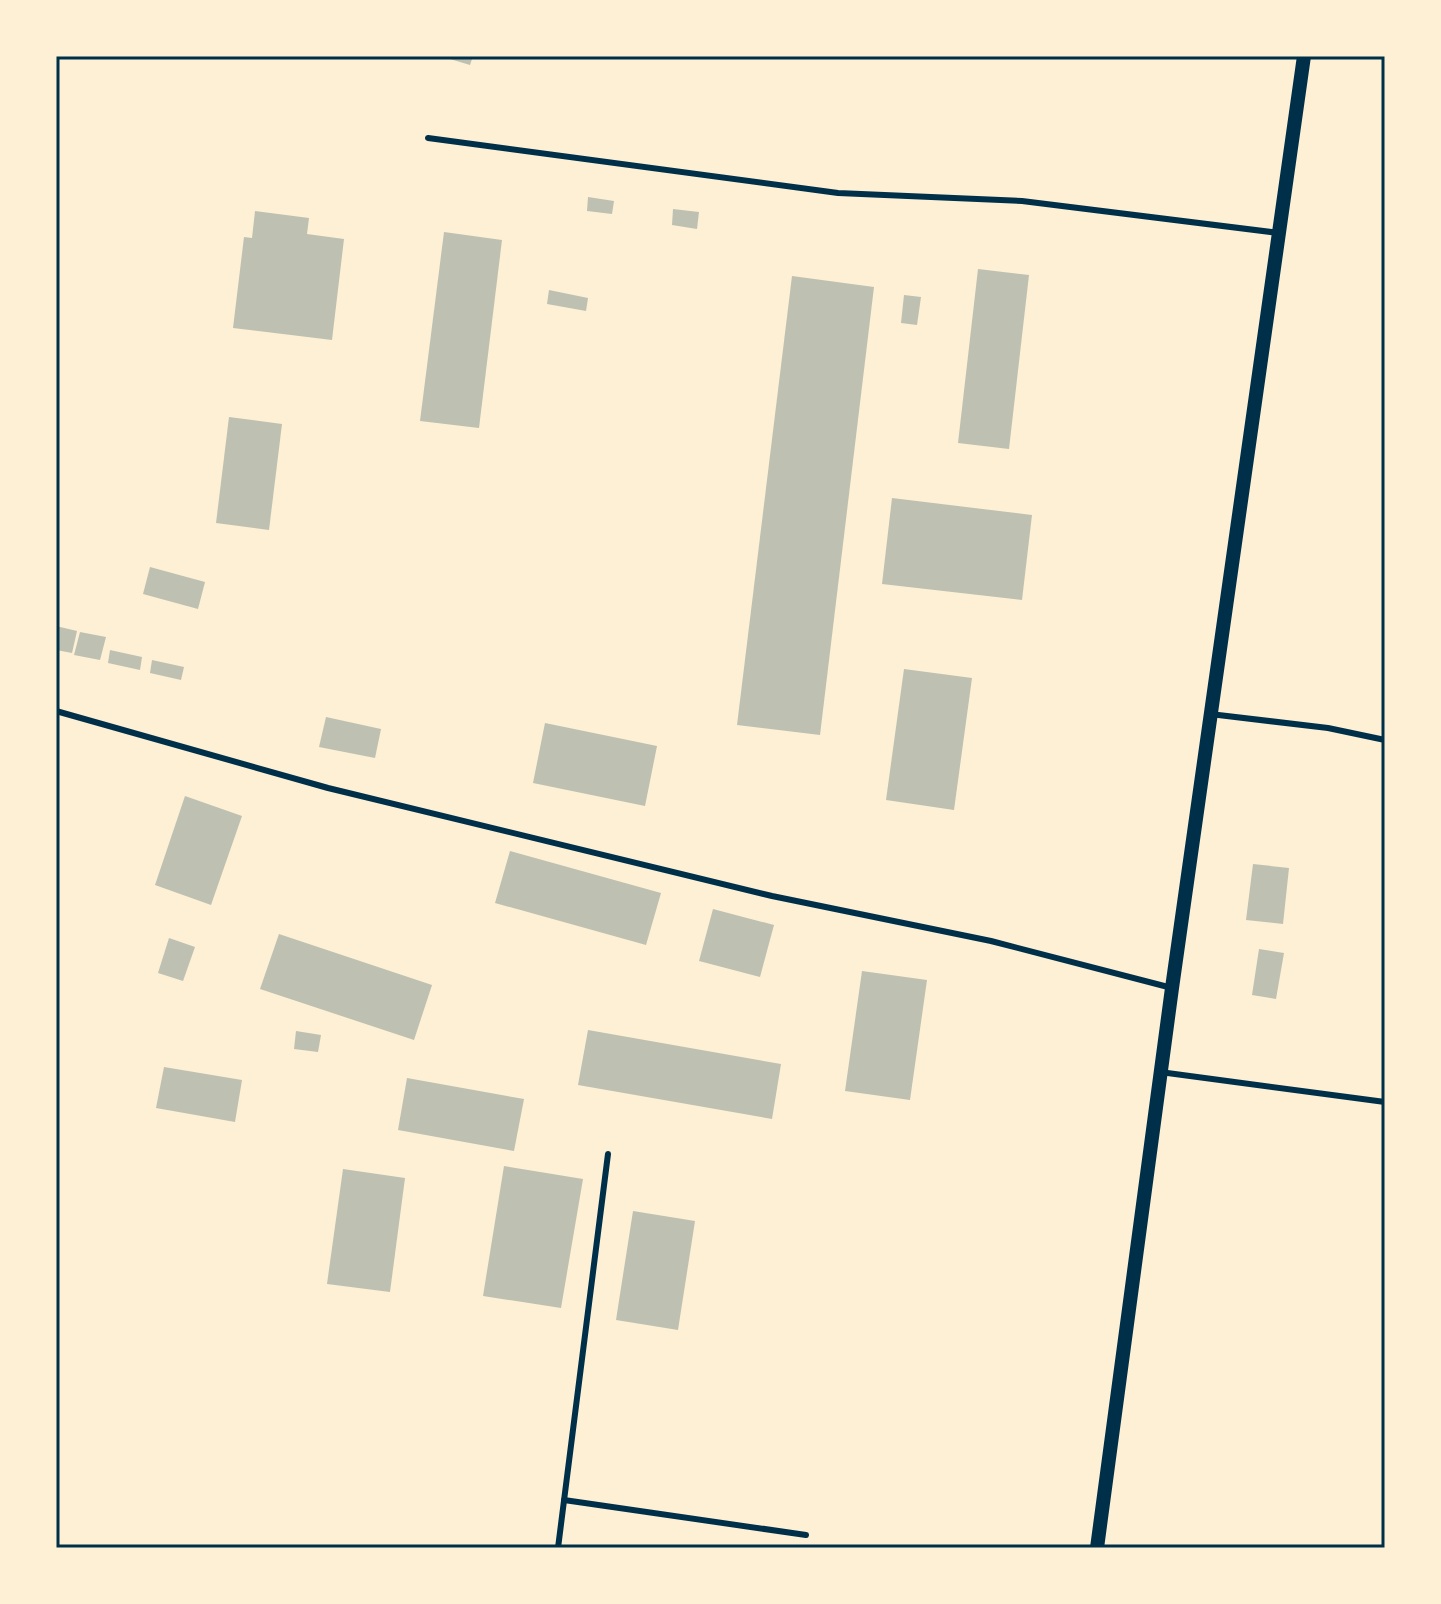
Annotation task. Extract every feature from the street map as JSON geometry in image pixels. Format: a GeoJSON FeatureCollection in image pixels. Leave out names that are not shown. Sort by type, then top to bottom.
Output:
{"type":"FeatureCollection","features":[{"type":"Feature","properties":{"kind":"street"},"geometry":{"type":"LineString","coordinates":[[1097,1548],[1160,1072],[1304,56]]}},
{"type":"Feature","properties":{"kind":"lane"},"geometry":{"type":"LineString","coordinates":[[428,138],[838,193],[1022,201],[1279,233]]}},
{"type":"Feature","properties":{"kind":"lane"},"geometry":{"type":"LineString","coordinates":[[56,711],[328,788],[772,896],[991,941],[1172,988]]}},
{"type":"Feature","properties":{"kind":"lane"},"geometry":{"type":"LineString","coordinates":[[1210,714],[1328,728],[1385,740]]}},
{"type":"Feature","properties":{"kind":"lane"},"geometry":{"type":"LineString","coordinates":[[1160,1072],[1385,1102]]}},
{"type":"Feature","properties":{"kind":"lane"},"geometry":{"type":"LineString","coordinates":[[558,1548],[608,1154]]}},
{"type":"Feature","properties":{"kind":"lane"},"geometry":{"type":"LineString","coordinates":[[564,1500],[806,1535]]}},
{"type":"Feature","properties":{"kind":"building"},"geometry":{"type":"Polygon","coordinates":[[[440,56],[473,56],[470,65],[440,56]]]}},
{"type":"Feature","properties":{"kind":"building"},"geometry":{"type":"Polygon","coordinates":[[[588,197],[614,201],[612,214],[587,211],[588,197]]]}},
{"type":"Feature","properties":{"kind":"building"},"geometry":{"type":"Polygon","coordinates":[[[673,209],[699,212],[697,229],[672,225],[673,209]]]}},
{"type":"Feature","properties":{"kind":"building"},"geometry":{"type":"Polygon","coordinates":[[[255,211],[309,218],[307,234],[344,239],[332,340],[233,328],[244,237],[252,238],[255,211]]]}},
{"type":"Feature","properties":{"kind":"building"},"geometry":{"type":"Polygon","coordinates":[[[444,232],[502,240],[479,428],[420,421],[444,232]]]}},
{"type":"Feature","properties":{"kind":"building"},"geometry":{"type":"Polygon","coordinates":[[[978,269],[1029,275],[1009,449],[958,443],[978,269]]]}},
{"type":"Feature","properties":{"kind":"building"},"geometry":{"type":"Polygon","coordinates":[[[792,276],[874,287],[820,735],[737,725],[792,276]]]}},
{"type":"Feature","properties":{"kind":"building"},"geometry":{"type":"Polygon","coordinates":[[[549,290],[588,298],[586,311],[547,304],[549,290]]]}},
{"type":"Feature","properties":{"kind":"building"},"geometry":{"type":"Polygon","coordinates":[[[904,295],[921,297],[917,325],[901,323],[904,295]]]}},
{"type":"Feature","properties":{"kind":"building"},"geometry":{"type":"Polygon","coordinates":[[[229,417],[282,424],[269,530],[216,523],[229,417]]]}},
{"type":"Feature","properties":{"kind":"building"},"geometry":{"type":"Polygon","coordinates":[[[892,498],[1032,515],[1022,600],[882,584],[892,498]]]}},
{"type":"Feature","properties":{"kind":"building"},"geometry":{"type":"Polygon","coordinates":[[[150,567],[205,582],[198,609],[143,594],[150,567]]]}},
{"type":"Feature","properties":{"kind":"building"},"geometry":{"type":"Polygon","coordinates":[[[56,626],[77,631],[72,653],[56,650],[56,626]]]}},
{"type":"Feature","properties":{"kind":"building"},"geometry":{"type":"Polygon","coordinates":[[[80,632],[106,637],[100,660],[74,655],[80,632]]]}},
{"type":"Feature","properties":{"kind":"building"},"geometry":{"type":"Polygon","coordinates":[[[110,650],[142,657],[140,670],[108,663],[110,650]]]}},
{"type":"Feature","properties":{"kind":"building"},"geometry":{"type":"Polygon","coordinates":[[[152,660],[184,667],[181,680],[150,673],[152,660]]]}},
{"type":"Feature","properties":{"kind":"building"},"geometry":{"type":"Polygon","coordinates":[[[904,669],[972,678],[954,810],[886,800],[904,669]]]}},
{"type":"Feature","properties":{"kind":"building"},"geometry":{"type":"Polygon","coordinates":[[[326,717],[381,729],[375,758],[319,747],[326,717]]]}},
{"type":"Feature","properties":{"kind":"building"},"geometry":{"type":"Polygon","coordinates":[[[545,723],[657,746],[645,806],[533,783],[545,723]]]}},
{"type":"Feature","properties":{"kind":"building"},"geometry":{"type":"Polygon","coordinates":[[[185,796],[242,816],[211,905],[155,885],[185,796]]]}},
{"type":"Feature","properties":{"kind":"building"},"geometry":{"type":"Polygon","coordinates":[[[510,851],[661,893],[646,945],[495,903],[510,851]]]}},
{"type":"Feature","properties":{"kind":"building"},"geometry":{"type":"Polygon","coordinates":[[[1253,864],[1289,868],[1283,924],[1246,920],[1253,864]]]}},
{"type":"Feature","properties":{"kind":"building"},"geometry":{"type":"Polygon","coordinates":[[[713,909],[774,925],[760,977],[699,961],[713,909]]]}},
{"type":"Feature","properties":{"kind":"building"},"geometry":{"type":"Polygon","coordinates":[[[279,934],[432,985],[414,1040],[260,989],[279,934]]]}},
{"type":"Feature","properties":{"kind":"building"},"geometry":{"type":"Polygon","coordinates":[[[169,938],[195,947],[183,981],[158,973],[169,938]]]}},
{"type":"Feature","properties":{"kind":"building"},"geometry":{"type":"Polygon","coordinates":[[[1259,949],[1284,953],[1276,999],[1252,995],[1259,949]]]}},
{"type":"Feature","properties":{"kind":"building"},"geometry":{"type":"Polygon","coordinates":[[[862,971],[927,980],[910,1100],[845,1091],[862,971]]]}},
{"type":"Feature","properties":{"kind":"building"},"geometry":{"type":"Polygon","coordinates":[[[588,1030],[781,1064],[772,1119],[578,1085],[588,1030]]]}},
{"type":"Feature","properties":{"kind":"building"},"geometry":{"type":"Polygon","coordinates":[[[296,1031],[321,1035],[318,1052],[294,1049],[296,1031]]]}},
{"type":"Feature","properties":{"kind":"building"},"geometry":{"type":"Polygon","coordinates":[[[164,1067],[242,1080],[235,1122],[156,1108],[164,1067]]]}},
{"type":"Feature","properties":{"kind":"building"},"geometry":{"type":"Polygon","coordinates":[[[407,1078],[524,1099],[514,1151],[398,1130],[407,1078]]]}},
{"type":"Feature","properties":{"kind":"building"},"geometry":{"type":"Polygon","coordinates":[[[504,1166],[583,1179],[561,1308],[483,1296],[504,1166]]]}},
{"type":"Feature","properties":{"kind":"building"},"geometry":{"type":"Polygon","coordinates":[[[343,1169],[405,1178],[390,1292],[327,1284],[343,1169]]]}},
{"type":"Feature","properties":{"kind":"building"},"geometry":{"type":"Polygon","coordinates":[[[633,1211],[695,1221],[678,1330],[616,1320],[633,1211]]]}}]}
